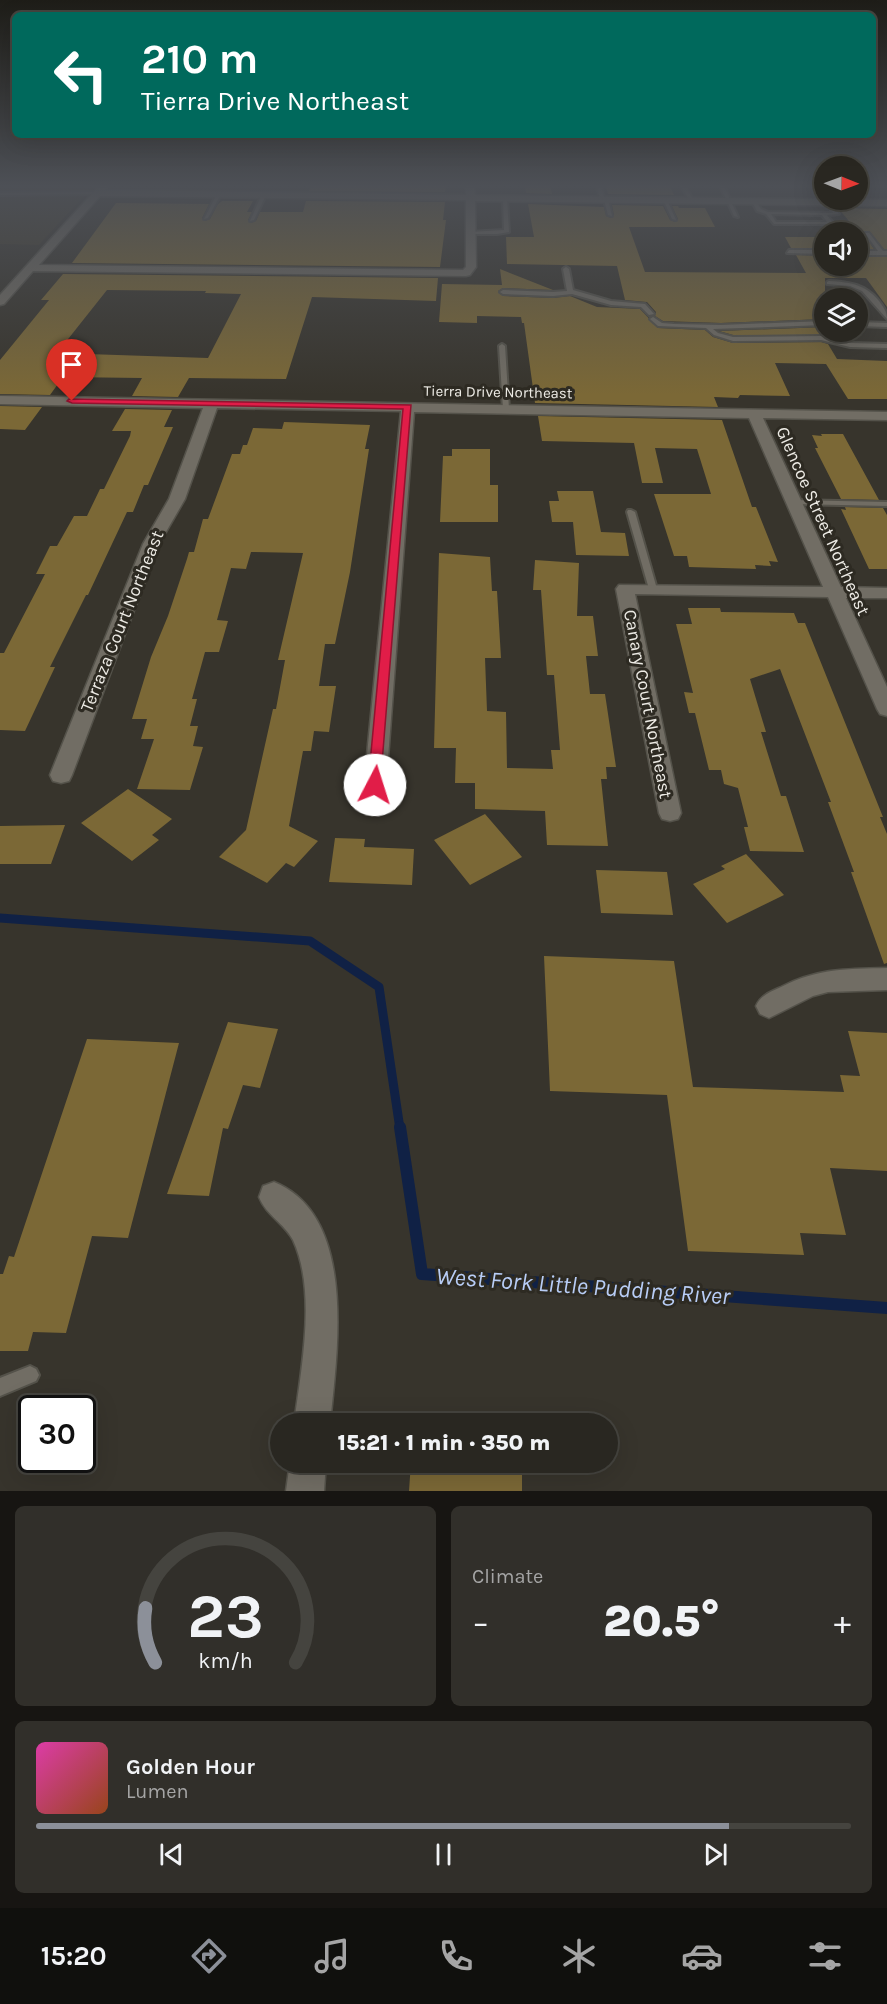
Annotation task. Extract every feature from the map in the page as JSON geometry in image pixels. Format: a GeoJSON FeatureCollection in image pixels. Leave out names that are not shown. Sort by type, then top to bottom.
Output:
{"type":"FeatureCollection","features":[{"type":"Feature","properties":{"kind":"street"},"geometry":{"type":"LineString","coordinates":[[0,302],[40,256]]}},
{"type":"Feature","properties":{"kind":"street"},"geometry":{"type":"LineString","coordinates":[[29,268],[466,273],[471,267],[471,256]]}},
{"type":"Feature","properties":{"kind":"street","name":"Tierra Drive Northeast"},"geometry":{"type":"LineString","coordinates":[[0,400],[887,416]]}},
{"type":"Feature","properties":{"kind":"street","name":"Terraza Court Northeast"},"geometry":{"type":"LineString","coordinates":[[62,775],[151,544],[177,499],[212,403]]}},
{"type":"Feature","properties":{"kind":"street"},"geometry":{"type":"LineString","coordinates":[[375,785],[408,407]]}},
{"type":"Feature","properties":{"kind":"street","name":"Glencoe Street Northeast"},"geometry":{"type":"LineString","coordinates":[[754,414],[887,709]]}},
{"type":"Feature","properties":{"kind":"street","name":"Canary Court Northeast"},"geometry":{"type":"LineString","coordinates":[[669,813],[625,588],[887,593]]}},
{"type":"Feature","properties":{"kind":"street"},"geometry":{"type":"LineString","coordinates":[[769,1006],[808,986],[828,981],[887,979]]}},
{"type":"Feature","properties":{"kind":"street"},"geometry":{"type":"LineString","coordinates":[[274,1197],[303,1225],[318,1262],[322,1332],[313,1413]]}},
{"type":"Feature","properties":{"kind":"street"},"geometry":{"type":"LineString","coordinates":[[305,1491],[307,1473]]}},
{"type":"Feature","properties":{"kind":"lane"},"geometry":{"type":"LineString","coordinates":[[566,269],[570,292]]}},
{"type":"Feature","properties":{"kind":"lane"},"geometry":{"type":"LineString","coordinates":[[829,284],[857,284],[865,288],[887,317]]}},
{"type":"Feature","properties":{"kind":"lane"},"geometry":{"type":"LineString","coordinates":[[503,292],[546,294],[570,292],[585,294],[611,303],[643,305],[656,323],[666,326],[814,323]]}},
{"type":"Feature","properties":{"kind":"lane"},"geometry":{"type":"LineString","coordinates":[[868,324],[887,325]]}},
{"type":"Feature","properties":{"kind":"lane"},"geometry":{"type":"LineString","coordinates":[[708,327],[716,334],[733,339],[821,338],[850,345],[887,346]]}},
{"type":"Feature","properties":{"kind":"lane"},"geometry":{"type":"LineString","coordinates":[[502,346],[506,409]]}},
{"type":"Feature","properties":{"kind":"lane"},"geometry":{"type":"LineString","coordinates":[[794,502],[887,504]]}},
{"type":"Feature","properties":{"kind":"lane"},"geometry":{"type":"LineString","coordinates":[[631,512],[653,589]]}},
{"type":"Feature","properties":{"kind":"lane"},"geometry":{"type":"LineString","coordinates":[[0,1387],[30,1375]]}},
{"type":"Feature","properties":{"kind":"building"},"geometry":{"type":"Polygon","coordinates":[[[77,256],[441,256],[440,267],[72,263],[77,256]]]}},
{"type":"Feature","properties":{"kind":"building"},"geometry":{"type":"Polygon","coordinates":[[[507,256],[639,256],[645,272],[806,273],[796,256],[814,256],[814,276],[868,276],[868,257],[887,257],[887,307],[866,278],[825,278],[825,288],[814,288],[814,319],[721,323],[663,321],[655,316],[656,312],[647,302],[625,300],[617,266],[507,264],[507,256]]]}},
{"type":"Feature","properties":{"kind":"building"},"geometry":{"type":"Polygon","coordinates":[[[500,269],[553,290],[503,288],[498,291],[503,296],[553,298],[570,296],[597,307],[640,309],[658,328],[705,330],[713,337],[733,343],[821,342],[828,344],[837,359],[887,361],[887,399],[848,399],[826,364],[775,363],[790,396],[714,397],[718,407],[535,403],[524,323],[521,317],[477,316],[477,323],[439,322],[442,284],[502,285],[500,269]]]}},
{"type":"Feature","properties":{"kind":"building"},"geometry":{"type":"Polygon","coordinates":[[[63,274],[438,278],[436,301],[312,297],[286,379],[189,378],[178,397],[132,396],[142,378],[63,377],[50,395],[0,394],[0,360],[49,300],[41,300],[63,274]],[[107,290],[57,353],[208,358],[241,294],[205,293],[206,291],[107,290]]]}},
{"type":"Feature","properties":{"kind":"building"},"geometry":{"type":"Polygon","coordinates":[[[814,327],[814,335],[733,335],[719,331],[814,327]]]}},
{"type":"Feature","properties":{"kind":"building"},"geometry":{"type":"Polygon","coordinates":[[[0,406],[42,407],[25,430],[0,429],[0,406]]]}},
{"type":"Feature","properties":{"kind":"building"},"geometry":{"type":"Polygon","coordinates":[[[125,409],[172,410],[164,427],[173,427],[148,485],[144,485],[133,512],[127,512],[88,595],[50,667],[55,667],[25,731],[0,730],[0,653],[4,653],[45,574],[36,574],[50,546],[57,546],[74,516],[87,516],[100,489],[104,489],[130,436],[131,431],[112,431],[125,409]]]}},
{"type":"Feature","properties":{"kind":"building"},"geometry":{"type":"Polygon","coordinates":[[[538,416],[722,420],[752,507],[756,507],[778,562],[769,561],[771,566],[755,565],[756,569],[689,567],[687,556],[674,556],[654,494],[711,494],[697,449],[655,448],[663,483],[642,483],[634,443],[542,441],[538,416]]]}},
{"type":"Feature","properties":{"kind":"building"},"geometry":{"type":"Polygon","coordinates":[[[284,422],[370,425],[365,449],[369,449],[350,572],[335,644],[325,644],[319,686],[336,686],[329,732],[314,731],[311,751],[303,751],[289,826],[318,841],[294,867],[286,863],[267,883],[219,857],[246,830],[273,709],[276,709],[285,660],[278,660],[303,553],[251,552],[246,569],[231,568],[217,620],[228,621],[219,652],[205,652],[192,699],[197,699],[190,726],[198,726],[193,746],[203,747],[190,790],[137,789],[154,739],[141,739],[147,719],[132,719],[151,657],[168,616],[189,552],[194,552],[203,519],[208,519],[232,454],[240,454],[243,445],[247,445],[253,428],[282,429],[284,422]]]}},
{"type":"Feature","properties":{"kind":"building"},"geometry":{"type":"Polygon","coordinates":[[[821,434],[843,434],[879,500],[841,499],[815,448],[818,448],[812,435],[822,436],[821,434]]]}},
{"type":"Feature","properties":{"kind":"building"},"geometry":{"type":"Polygon","coordinates":[[[452,449],[490,449],[490,485],[498,485],[498,522],[440,522],[443,456],[452,456],[452,449]]]}},
{"type":"Feature","properties":{"kind":"building"},"geometry":{"type":"Polygon","coordinates":[[[557,491],[593,491],[601,532],[625,533],[629,556],[576,555],[573,522],[552,522],[549,501],[559,501],[557,491]]]}},
{"type":"Feature","properties":{"kind":"building"},"geometry":{"type":"Polygon","coordinates":[[[845,507],[883,508],[887,515],[887,569],[869,569],[841,509],[846,510],[845,507]]]}},
{"type":"Feature","properties":{"kind":"building"},"geometry":{"type":"Polygon","coordinates":[[[439,553],[490,557],[492,591],[497,591],[501,658],[485,658],[487,711],[506,712],[507,768],[553,769],[551,750],[560,750],[554,675],[547,675],[541,590],[533,590],[535,560],[579,563],[577,616],[593,616],[598,656],[586,656],[590,694],[605,694],[616,767],[606,767],[607,779],[601,779],[608,846],[547,845],[545,811],[475,809],[475,783],[455,783],[456,748],[434,748],[439,553]]]}},
{"type":"Feature","properties":{"kind":"building"},"geometry":{"type":"Polygon","coordinates":[[[688,608],[720,608],[721,612],[794,613],[798,623],[805,623],[883,817],[880,817],[887,834],[887,963],[884,964],[828,802],[831,802],[780,669],[750,679],[766,732],[761,732],[781,796],[786,796],[804,852],[750,851],[744,827],[748,827],[738,788],[724,784],[721,770],[709,770],[695,713],[689,713],[684,692],[693,693],[676,624],[692,624],[688,608]]]}},
{"type":"Feature","properties":{"kind":"building"},"geometry":{"type":"Polygon","coordinates":[[[128,789],[172,819],[152,835],[159,840],[132,861],[81,823],[128,789]]]}},
{"type":"Feature","properties":{"kind":"building"},"geometry":{"type":"Polygon","coordinates":[[[485,814],[522,857],[470,885],[434,840],[485,814]]]}},
{"type":"Feature","properties":{"kind":"building"},"geometry":{"type":"Polygon","coordinates":[[[65,825],[51,864],[0,864],[0,826],[65,825]]]}},
{"type":"Feature","properties":{"kind":"building"},"geometry":{"type":"Polygon","coordinates":[[[335,838],[365,839],[364,847],[414,849],[412,885],[329,882],[335,838]]]}},
{"type":"Feature","properties":{"kind":"building"},"geometry":{"type":"Polygon","coordinates":[[[746,854],[784,895],[727,923],[693,884],[725,869],[721,866],[746,854]]]}},
{"type":"Feature","properties":{"kind":"building"},"geometry":{"type":"Polygon","coordinates":[[[596,870],[667,872],[673,915],[601,913],[596,870]]]}},
{"type":"Feature","properties":{"kind":"building"},"geometry":{"type":"Polygon","coordinates":[[[544,956],[674,961],[693,1087],[844,1092],[840,1075],[860,1076],[848,1031],[887,1033],[887,1171],[830,1168],[846,1235],[800,1233],[804,1255],[688,1251],[667,1095],[550,1091],[544,956]]]}},
{"type":"Feature","properties":{"kind":"building"},"geometry":{"type":"Polygon","coordinates":[[[228,1022],[278,1029],[260,1088],[243,1085],[228,1129],[223,1128],[209,1196],[167,1194],[228,1022]]]}},
{"type":"Feature","properties":{"kind":"building"},"geometry":{"type":"Polygon","coordinates":[[[87,1039],[179,1043],[128,1238],[92,1236],[66,1333],[33,1332],[28,1351],[0,1351],[0,1274],[3,1274],[9,1256],[14,1257],[87,1039]]]}},
{"type":"Feature","properties":{"kind":"building"},"geometry":{"type":"Polygon","coordinates":[[[410,1473],[522,1473],[522,1491],[409,1491],[410,1473]]]}},
{"type":"Feature","properties":{"kind":"waterway","name":"West Fork Little Pudding River"},"geometry":{"type":"LineString","coordinates":[[0,918],[310,941],[379,987],[400,1129]]}},
{"type":"Feature","properties":{"kind":"waterway","name":"West Fork Little Pudding River"},"geometry":{"type":"LineString","coordinates":[[400,1127],[422,1274],[887,1308]]}},
{"type":"Feature","properties":{"kind":"route"},"geometry":{"type":"LineString","coordinates":[[72,401],[408,407],[375,785]]}}]}
